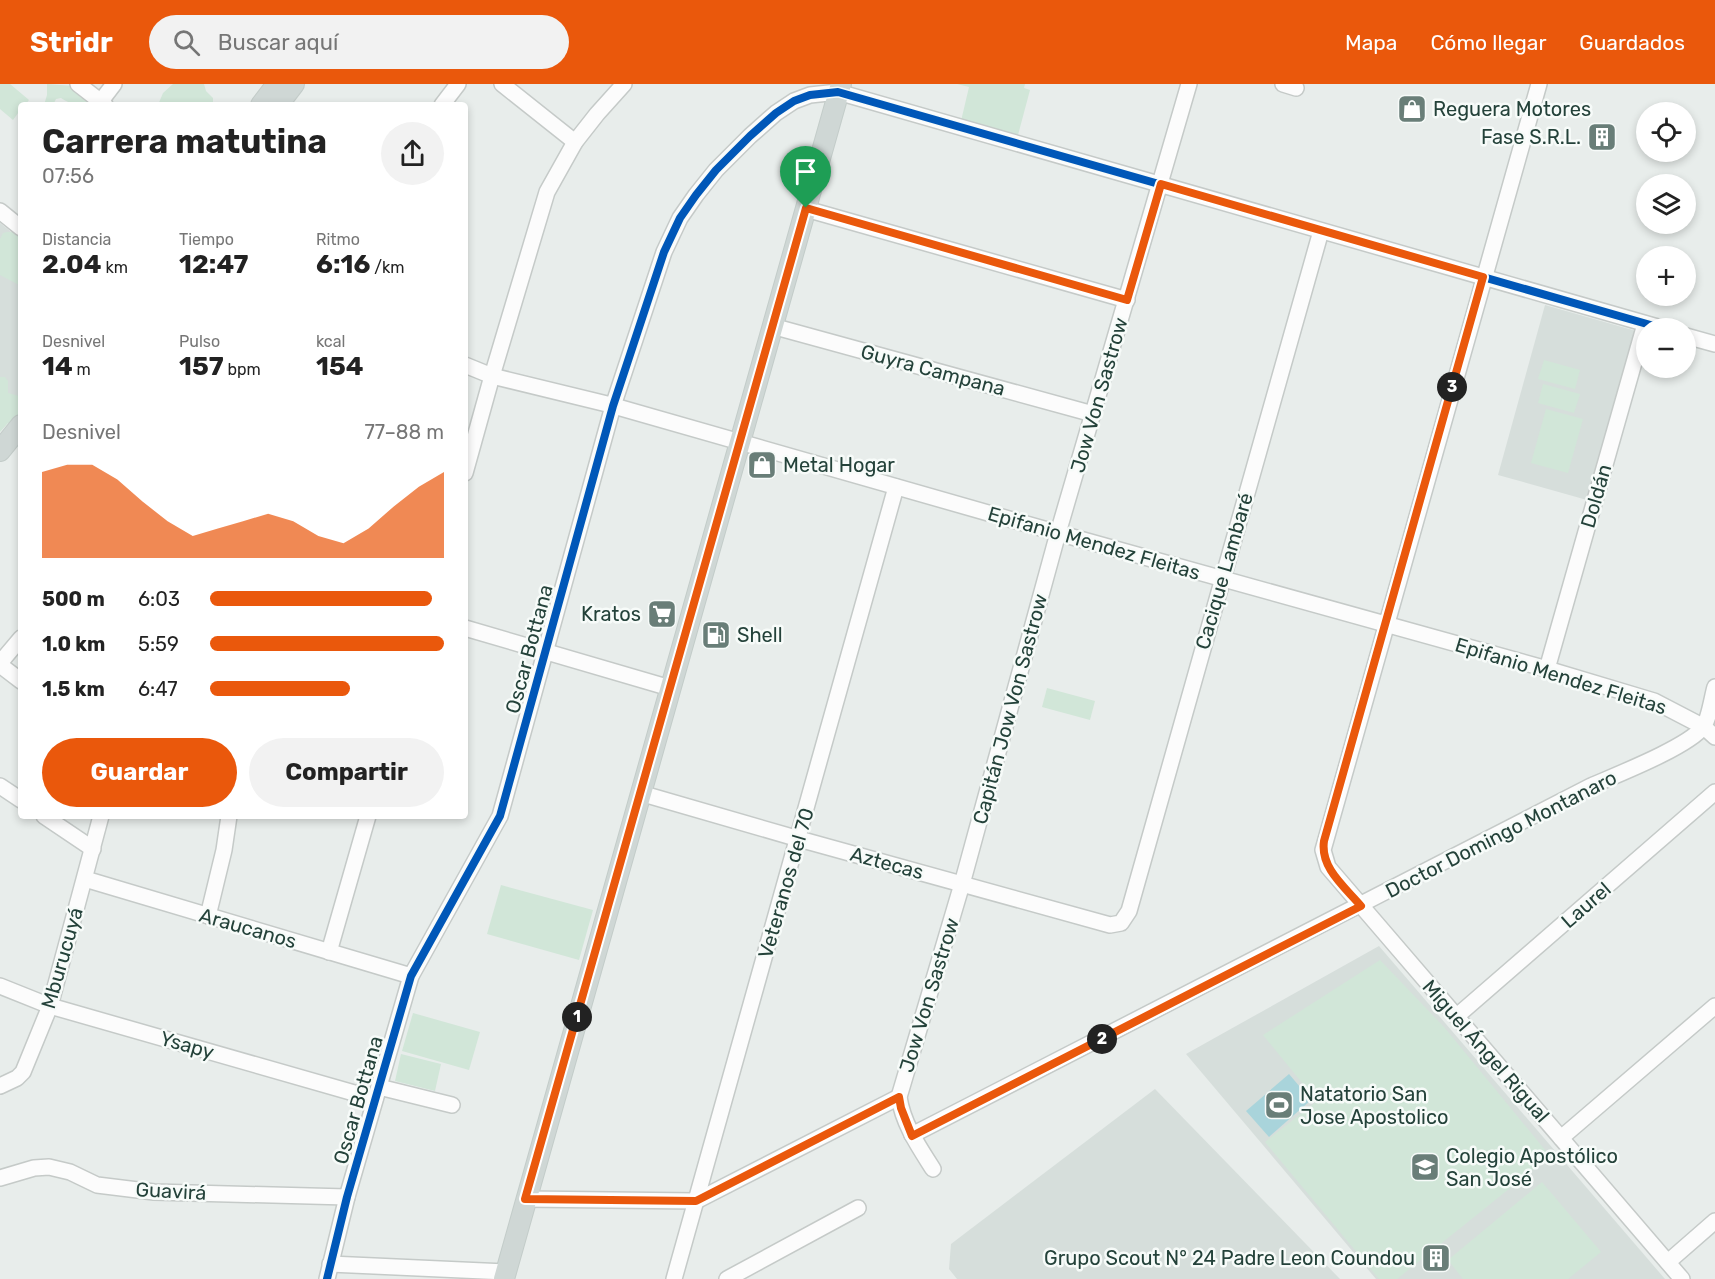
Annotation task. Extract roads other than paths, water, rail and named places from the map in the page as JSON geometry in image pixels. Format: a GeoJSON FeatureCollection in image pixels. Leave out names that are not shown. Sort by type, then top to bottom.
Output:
{"type":"FeatureCollection","features":[{"type":"Feature","properties":{"kind":"main road"},"geometry":{"type":"LineString","coordinates":[[263,102],[277,84]]}},
{"type":"Feature","properties":{"kind":"main road"},"geometry":{"type":"LineString","coordinates":[[280,102],[294,84]]}},
{"type":"Feature","properties":{"kind":"main road"},"geometry":{"type":"LineString","coordinates":[[505,1276],[840,88]]}},
{"type":"Feature","properties":{"kind":"main road"},"geometry":{"type":"LineString","coordinates":[[0,451],[18,429]]}},
{"type":"Feature","properties":{"kind":"street"},"geometry":{"type":"LineString","coordinates":[[78,84],[102,102]]}},
{"type":"Feature","properties":{"kind":"street"},"geometry":{"type":"LineString","coordinates":[[104,102],[114,84]]}},
{"type":"Feature","properties":{"kind":"street"},"geometry":{"type":"LineString","coordinates":[[444,102],[458,84]]}},
{"type":"Feature","properties":{"kind":"street"},"geometry":{"type":"LineString","coordinates":[[502,84],[575,142]]}},
{"type":"Feature","properties":{"kind":"street"},"geometry":{"type":"LineString","coordinates":[[468,462],[547,192],[575,142],[624,84]]}},
{"type":"Feature","properties":{"kind":"street","name":"Jow Von Sastrow"},"geometry":{"type":"LineString","coordinates":[[1058,533],[1189,84]]}},
{"type":"Feature","properties":{"kind":"street","name":"Miguel Ángel Rigual"},"geometry":{"type":"LineString","coordinates":[[1539,84],[1323,850],[1328,867],[1682,1279]]}},
{"type":"Feature","properties":{"kind":"street"},"geometry":{"type":"LineString","coordinates":[[840,88],[1321,231],[1636,321]]}},
{"type":"Feature","properties":{"kind":"street","name":"Oscar Bottana"},"geometry":{"type":"LineString","coordinates":[[328,1272],[347,1197],[411,976],[500,816],[614,406],[664,252],[680,218],[716,170],[776,112],[810,95],[840,88]]}},
{"type":"Feature","properties":{"kind":"street"},"geometry":{"type":"LineString","coordinates":[[806,208],[1127,300]]}},
{"type":"Feature","properties":{"kind":"street"},"geometry":{"type":"LineString","coordinates":[[0,211],[18,226]]}},
{"type":"Feature","properties":{"kind":"street","name":"Cacique Lambaré"},"geometry":{"type":"LineString","coordinates":[[1129,911],[1321,231]]}},
{"type":"Feature","properties":{"kind":"street","name":"Guyra Campana"},"geometry":{"type":"LineString","coordinates":[[772,326],[1093,414]]}},
{"type":"Feature","properties":{"kind":"street"},"geometry":{"type":"LineString","coordinates":[[1696,339],[1715,344]]}},
{"type":"Feature","properties":{"kind":"street","name":"Doldán"},"geometry":{"type":"LineString","coordinates":[[1547,669],[1636,356]]}},
{"type":"Feature","properties":{"kind":"street","name":"Epifanio Mendez Fleitas"},"geometry":{"type":"LineString","coordinates":[[468,366],[492,376],[614,406],[1547,669],[1654,701],[1709,732]]}},
{"type":"Feature","properties":{"kind":"street","name":"Veteranos del 70"},"geometry":{"type":"LineString","coordinates":[[674,1279],[896,487]]}},
{"type":"Feature","properties":{"kind":"street","name":"Capitán Jow Von Sastrow"},"geometry":{"type":"LineString","coordinates":[[962,884],[1058,533]]}},
{"type":"Feature","properties":{"kind":"street"},"geometry":{"type":"LineString","coordinates":[[468,629],[670,688]]}},
{"type":"Feature","properties":{"kind":"street"},"geometry":{"type":"LineString","coordinates":[[18,642],[0,664],[18,679]]}},
{"type":"Feature","properties":{"kind":"street"},"geometry":{"type":"LineString","coordinates":[[1709,732],[1715,687]]}},
{"type":"Feature","properties":{"kind":"street","name":"Doctor Domingo Montanaro"},"geometry":{"type":"LineString","coordinates":[[912,1136],[1591,786],[1685,741],[1709,732]]}},
{"type":"Feature","properties":{"kind":"street"},"geometry":{"type":"LineString","coordinates":[[0,786],[18,798]]}},
{"type":"Feature","properties":{"kind":"street","name":"Aztecas"},"geometry":{"type":"LineString","coordinates":[[640,792],[799,839],[1110,925],[1121,923],[1129,911]]}},
{"type":"Feature","properties":{"kind":"street","name":"Laurel"},"geometry":{"type":"LineString","coordinates":[[1457,1016],[1715,792]]}},
{"type":"Feature","properties":{"kind":"street"},"geometry":{"type":"LineString","coordinates":[[48,819],[93,849]]}},
{"type":"Feature","properties":{"kind":"street","name":"Mburucuyá"},"geometry":{"type":"LineString","coordinates":[[0,1086],[17,1078],[23,1072],[50,1006],[100,819]]}},
{"type":"Feature","properties":{"kind":"street"},"geometry":{"type":"LineString","coordinates":[[208,916],[229,819]]}},
{"type":"Feature","properties":{"kind":"street"},"geometry":{"type":"LineString","coordinates":[[329,952],[367,819]]}},
{"type":"Feature","properties":{"kind":"street","name":"Araucanos"},"geometry":{"type":"LineString","coordinates":[[85,879],[411,976]]}},
{"type":"Feature","properties":{"kind":"street","name":"Jow Von Sastrow"},"geometry":{"type":"LineString","coordinates":[[933,1169],[912,1136],[899,1097],[962,884]]}},
{"type":"Feature","properties":{"kind":"street","name":"Ysapy"},"geometry":{"type":"LineString","coordinates":[[0,986],[50,1006],[377,1093],[452,1106]]}},
{"type":"Feature","properties":{"kind":"street"},"geometry":{"type":"LineString","coordinates":[[1561,1138],[1715,1006]]}},
{"type":"Feature","properties":{"kind":"street"},"geometry":{"type":"LineString","coordinates":[[525,1199],[696,1201],[899,1097]]}},
{"type":"Feature","properties":{"kind":"street","name":"Guavirá"},"geometry":{"type":"LineString","coordinates":[[0,1178],[34,1168],[49,1167],[70,1172],[97,1185],[154,1192],[347,1197]]}},
{"type":"Feature","properties":{"kind":"street"},"geometry":{"type":"LineString","coordinates":[[726,1279],[858,1209]]}},
{"type":"Feature","properties":{"kind":"street"},"geometry":{"type":"LineString","coordinates":[[1668,1262],[1715,1221]]}},
{"type":"Feature","properties":{"kind":"street"},"geometry":{"type":"LineString","coordinates":[[328,1272],[505,1276]]}},
{"type":"Feature","properties":{"kind":"water","name":"Natatorio San Jose Apostolico"},"geometry":{"type":"Polygon","coordinates":[[[1289,1074],[1311,1100],[1269,1137],[1246,1111],[1289,1074]]]}},
{"type":"Feature","properties":{"kind":"place","name":"Reguera Motores"},"geometry":{"type":"Point","coordinates":[1412,109]}},
{"type":"Feature","properties":{"kind":"place","name":"Fase S.R.L."},"geometry":{"type":"Point","coordinates":[1602,137]}},
{"type":"Feature","properties":{"kind":"place","name":"Metal Hogar"},"geometry":{"type":"Point","coordinates":[762,465]}},
{"type":"Feature","properties":{"kind":"place","name":"Kratos"},"geometry":{"type":"Point","coordinates":[662,614]}},
{"type":"Feature","properties":{"kind":"place","name":"Shell"},"geometry":{"type":"Point","coordinates":[716,635]}},
{"type":"Feature","properties":{"kind":"place","name":"Natatorio San Jose Apostolico"},"geometry":{"type":"Point","coordinates":[1279,1105]}},
{"type":"Feature","properties":{"kind":"place","name":"Colegio Apostólico San José"},"geometry":{"type":"Point","coordinates":[1425,1167]}},
{"type":"Feature","properties":{"kind":"place","name":"Grupo Scout N° 24 Padre Leon Coundou"},"geometry":{"type":"Point","coordinates":[1436,1258]}}]}
